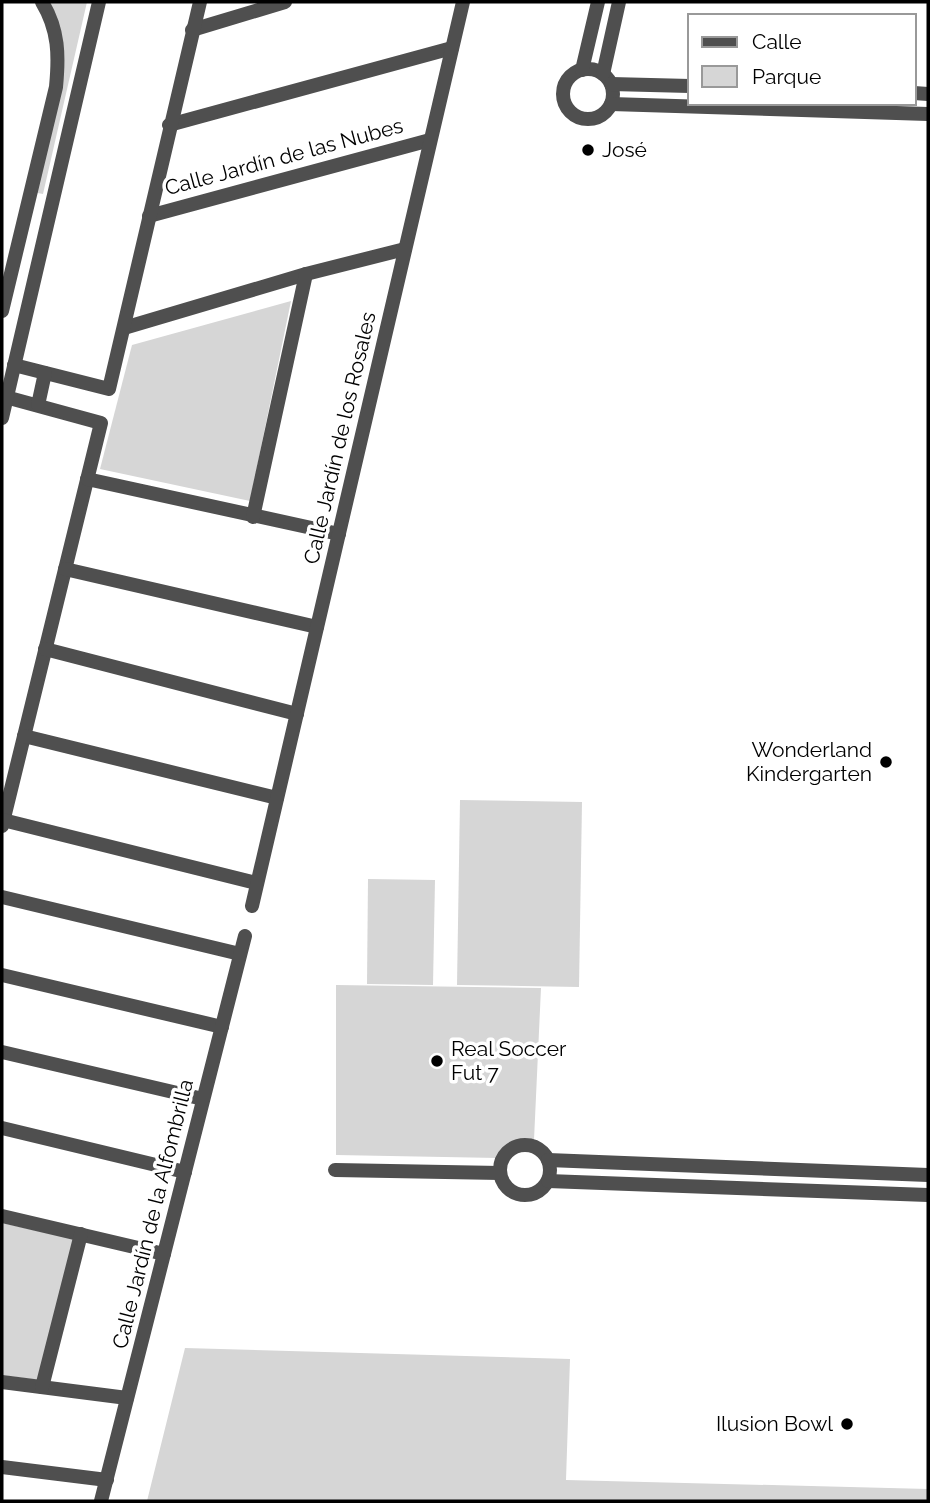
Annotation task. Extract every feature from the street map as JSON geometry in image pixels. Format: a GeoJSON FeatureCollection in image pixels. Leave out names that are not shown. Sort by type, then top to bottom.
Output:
{"type":"FeatureCollection","features":[{"type":"Feature","properties":{"kind":"street"},"geometry":{"type":"LineString","coordinates":[[2,311],[56,88],[59,52],[54,26],[42,2]]}},
{"type":"Feature","properties":{"kind":"street"},"geometry":{"type":"LineString","coordinates":[[2,418],[4,396],[15,365],[99,2]]}},
{"type":"Feature","properties":{"kind":"street"},"geometry":{"type":"LineString","coordinates":[[15,365],[109,389],[200,2]]}},
{"type":"Feature","properties":{"kind":"street"},"geometry":{"type":"LineString","coordinates":[[192,30],[285,2]]}},
{"type":"Feature","properties":{"kind":"street","name":"Calle Jardín de los Rosales"},"geometry":{"type":"LineString","coordinates":[[256,883],[463,2]]}},
{"type":"Feature","properties":{"kind":"street"},"geometry":{"type":"LineString","coordinates":[[582,70],[598,2]]}},
{"type":"Feature","properties":{"kind":"street"},"geometry":{"type":"LineString","coordinates":[[619,2],[607,79],[611,104],[605,113],[595,118],[583,119],[573,114],[566,106],[563,94],[565,84],[572,75],[582,70],[607,79],[688,86]]}},
{"type":"Feature","properties":{"kind":"street"},"geometry":{"type":"LineString","coordinates":[[169,125],[452,48]]}},
{"type":"Feature","properties":{"kind":"street"},"geometry":{"type":"LineString","coordinates":[[611,104],[928,114]]}},
{"type":"Feature","properties":{"kind":"street","name":"Calle Jardín de las Nubes"},"geometry":{"type":"LineString","coordinates":[[149,216],[430,140]]}},
{"type":"Feature","properties":{"kind":"street"},"geometry":{"type":"LineString","coordinates":[[30,196],[52,203]]}},
{"type":"Feature","properties":{"kind":"street"},"geometry":{"type":"LineString","coordinates":[[124,328],[306,274],[405,249]]}},
{"type":"Feature","properties":{"kind":"street"},"geometry":{"type":"LineString","coordinates":[[253,517],[306,274]]}},
{"type":"Feature","properties":{"kind":"street"},"geometry":{"type":"LineString","coordinates":[[38,405],[45,373]]}},
{"type":"Feature","properties":{"kind":"street"},"geometry":{"type":"LineString","coordinates":[[4,396],[101,423],[2,823],[256,883],[252,906]]}},
{"type":"Feature","properties":{"kind":"street"},"geometry":{"type":"LineString","coordinates":[[87,479],[339,534]]}},
{"type":"Feature","properties":{"kind":"street"},"geometry":{"type":"LineString","coordinates":[[65,569],[317,627]]}},
{"type":"Feature","properties":{"kind":"street"},"geometry":{"type":"LineString","coordinates":[[45,649],[297,714]]}},
{"type":"Feature","properties":{"kind":"street"},"geometry":{"type":"LineString","coordinates":[[24,736],[277,798]]}},
{"type":"Feature","properties":{"kind":"street"},"geometry":{"type":"LineString","coordinates":[[2,897],[240,954]]}},
{"type":"Feature","properties":{"kind":"street","name":"Calle Jardín de la Alfombrilla"},"geometry":{"type":"LineString","coordinates":[[101,1501],[245,936]]}},
{"type":"Feature","properties":{"kind":"street"},"geometry":{"type":"LineString","coordinates":[[2,975],[222,1027]]}},
{"type":"Feature","properties":{"kind":"street"},"geometry":{"type":"LineString","coordinates":[[2,1052],[203,1099]]}},
{"type":"Feature","properties":{"kind":"street"},"geometry":{"type":"LineString","coordinates":[[2,1128],[185,1172]]}},
{"type":"Feature","properties":{"kind":"street"},"geometry":{"type":"LineString","coordinates":[[548,1181],[548,1160],[539,1149],[518,1146],[502,1159],[500,1173],[506,1186],[517,1194],[532,1194],[548,1181],[928,1195]]}},
{"type":"Feature","properties":{"kind":"street"},"geometry":{"type":"LineString","coordinates":[[548,1160],[928,1175]]}},
{"type":"Feature","properties":{"kind":"street"},"geometry":{"type":"LineString","coordinates":[[335,1170],[500,1173]]}},
{"type":"Feature","properties":{"kind":"street"},"geometry":{"type":"LineString","coordinates":[[2,1216],[164,1254]]}},
{"type":"Feature","properties":{"kind":"street"},"geometry":{"type":"LineString","coordinates":[[42,1387],[81,1234]]}},
{"type":"Feature","properties":{"kind":"street"},"geometry":{"type":"LineString","coordinates":[[2,1382],[127,1398]]}},
{"type":"Feature","properties":{"kind":"street"},"geometry":{"type":"LineString","coordinates":[[2,1467],[107,1480]]}},
{"type":"Feature","properties":{"kind":"green space"},"geometry":{"type":"Polygon","coordinates":[[[44,2],[87,2],[43,194],[32,192],[57,87],[44,2]]]}},
{"type":"Feature","properties":{"kind":"green space"},"geometry":{"type":"Polygon","coordinates":[[[291,301],[250,501],[100,469],[132,345],[291,301]]]}},
{"type":"Feature","properties":{"kind":"green space"},"geometry":{"type":"Polygon","coordinates":[[[460,800],[582,802],[579,987],[457,985],[460,800]]]}},
{"type":"Feature","properties":{"kind":"green space"},"geometry":{"type":"Polygon","coordinates":[[[368,879],[435,880],[433,985],[367,984],[368,879]]]}},
{"type":"Feature","properties":{"kind":"green space","name":"Real Soccer Fut 7"},"geometry":{"type":"Polygon","coordinates":[[[336,985],[541,988],[534,1140],[512,1142],[498,1158],[336,1155],[336,985]]]}},
{"type":"Feature","properties":{"kind":"green space"},"geometry":{"type":"Polygon","coordinates":[[[2,1223],[74,1239],[38,1380],[2,1375],[2,1223]]]}},
{"type":"Feature","properties":{"kind":"green space"},"geometry":{"type":"Polygon","coordinates":[[[185,1348],[570,1359],[566,1480],[928,1489],[928,1501],[147,1501],[185,1348]]]}},
{"type":"Feature","properties":{"kind":"place","name":"José"},"geometry":{"type":"Point","coordinates":[588,150]}},
{"type":"Feature","properties":{"kind":"place","name":"Wonderland Kindergarten"},"geometry":{"type":"Point","coordinates":[886,762]}},
{"type":"Feature","properties":{"kind":"place","name":"Real Soccer Fut 7"},"geometry":{"type":"Point","coordinates":[437,1061]}},
{"type":"Feature","properties":{"kind":"place","name":"Ilusion Bowl"},"geometry":{"type":"Point","coordinates":[847,1424]}}]}
